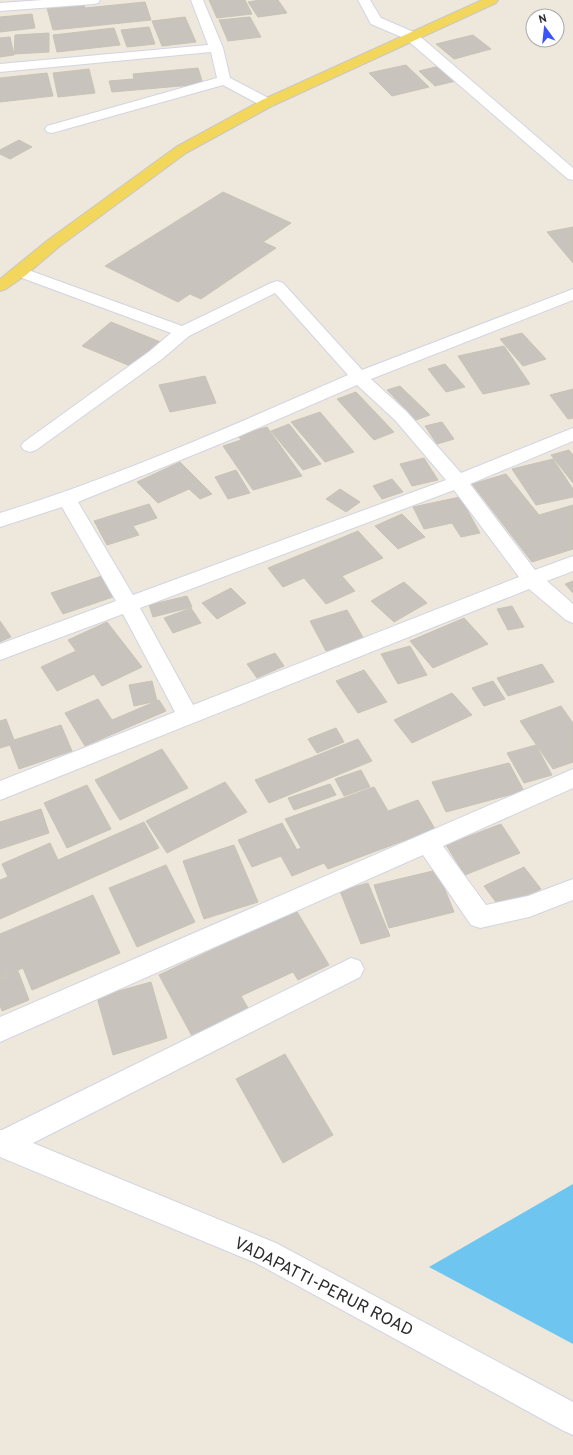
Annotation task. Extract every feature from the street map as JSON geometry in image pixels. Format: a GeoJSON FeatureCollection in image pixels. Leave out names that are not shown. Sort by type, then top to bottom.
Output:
{"type":"FeatureCollection","features":[{"type":"Feature","properties":{"kind":"main road"},"geometry":{"type":"LineString","coordinates":[[0,286],[20,272],[54,243],[181,150],[267,103],[492,0]]}},
{"type":"Feature","properties":{"kind":"street"},"geometry":{"type":"LineString","coordinates":[[0,7],[94,0]]}},
{"type":"Feature","properties":{"kind":"street"},"geometry":{"type":"LineString","coordinates":[[197,0],[216,48],[224,80]]}},
{"type":"Feature","properties":{"kind":"street"},"geometry":{"type":"LineString","coordinates":[[364,0],[376,21],[411,36],[573,176]]}},
{"type":"Feature","properties":{"kind":"street"},"geometry":{"type":"LineString","coordinates":[[0,68],[216,48]]}},
{"type":"Feature","properties":{"kind":"street"},"geometry":{"type":"LineString","coordinates":[[52,129],[224,80],[267,103]]}},
{"type":"Feature","properties":{"kind":"street"},"geometry":{"type":"LineString","coordinates":[[20,272],[183,332]]}},
{"type":"Feature","properties":{"kind":"street"},"geometry":{"type":"LineString","coordinates":[[30,446],[156,355],[183,332],[277,286],[359,377],[401,416],[458,482],[532,580],[573,615]]}},
{"type":"Feature","properties":{"kind":"street"},"geometry":{"type":"LineString","coordinates":[[0,520],[67,499],[231,433],[359,377],[573,294]]}},
{"type":"Feature","properties":{"kind":"street"},"geometry":{"type":"LineString","coordinates":[[0,652],[458,482],[573,434]]}},
{"type":"Feature","properties":{"kind":"street"},"geometry":{"type":"LineString","coordinates":[[67,499],[128,604],[188,715]]}},
{"type":"Feature","properties":{"kind":"street"},"geometry":{"type":"LineString","coordinates":[[0,791],[573,563]]}},
{"type":"Feature","properties":{"kind":"street"},"geometry":{"type":"LineString","coordinates":[[0,1030],[573,778]]}},
{"type":"Feature","properties":{"kind":"street"},"geometry":{"type":"LineString","coordinates":[[427,842],[480,917],[529,906],[573,889]]}},
{"type":"Feature","properties":{"kind":"street"},"geometry":{"type":"LineString","coordinates":[[1,1143],[351,970]]}},
{"type":"Feature","properties":{"kind":"street","name":"VADAPATTI-PERUR ROAD"},"geometry":{"type":"LineString","coordinates":[[1,1143],[266,1253],[573,1418]]}},
{"type":"Feature","properties":{"kind":"water"},"geometry":{"type":"Polygon","coordinates":[[[573,1184],[573,1344],[429,1267],[573,1184]]]}},
{"type":"Feature","properties":{"kind":"building"},"geometry":{"type":"Polygon","coordinates":[[[209,0],[245,0],[252,14],[217,18],[209,0]]]}},
{"type":"Feature","properties":{"kind":"building"},"geometry":{"type":"Polygon","coordinates":[[[278,0],[287,13],[258,17],[248,2],[278,0]]]}},
{"type":"Feature","properties":{"kind":"building"},"geometry":{"type":"Polygon","coordinates":[[[145,2],[151,20],[53,30],[47,8],[84,4],[85,8],[145,2]]]}},
{"type":"Feature","properties":{"kind":"building"},"geometry":{"type":"Polygon","coordinates":[[[32,14],[35,28],[0,32],[0,17],[32,14]]]}},
{"type":"Feature","properties":{"kind":"building"},"geometry":{"type":"Polygon","coordinates":[[[185,17],[196,42],[162,46],[152,21],[185,17]]]}},
{"type":"Feature","properties":{"kind":"building"},"geometry":{"type":"Polygon","coordinates":[[[250,17],[261,37],[228,41],[219,20],[250,17]]]}},
{"type":"Feature","properties":{"kind":"building"},"geometry":{"type":"Polygon","coordinates":[[[149,27],[155,44],[127,47],[121,30],[149,27]]]}},
{"type":"Feature","properties":{"kind":"building"},"geometry":{"type":"Polygon","coordinates":[[[114,28],[120,45],[57,52],[53,35],[114,28]]]}},
{"type":"Feature","properties":{"kind":"building"},"geometry":{"type":"Polygon","coordinates":[[[49,33],[49,52],[14,54],[15,35],[49,33]]]}},
{"type":"Feature","properties":{"kind":"building"},"geometry":{"type":"Polygon","coordinates":[[[473,35],[491,49],[454,59],[436,44],[473,35]]]}},
{"type":"Feature","properties":{"kind":"building"},"geometry":{"type":"Polygon","coordinates":[[[10,37],[14,55],[0,57],[0,38],[10,37]]]}},
{"type":"Feature","properties":{"kind":"building"},"geometry":{"type":"Polygon","coordinates":[[[406,65],[429,87],[392,96],[369,73],[406,65]]]}},
{"type":"Feature","properties":{"kind":"building"},"geometry":{"type":"Polygon","coordinates":[[[444,65],[460,80],[435,86],[419,71],[444,65]]]}},
{"type":"Feature","properties":{"kind":"building"},"geometry":{"type":"Polygon","coordinates":[[[198,68],[203,84],[112,92],[109,81],[134,79],[133,74],[198,68]]]}},
{"type":"Feature","properties":{"kind":"building"},"geometry":{"type":"Polygon","coordinates":[[[89,69],[95,93],[58,97],[53,73],[89,69]]]}},
{"type":"Feature","properties":{"kind":"building"},"geometry":{"type":"Polygon","coordinates":[[[47,73],[53,96],[0,102],[0,78],[47,73]]]}},
{"type":"Feature","properties":{"kind":"building"},"geometry":{"type":"Polygon","coordinates":[[[19,140],[32,147],[10,159],[0,154],[0,150],[19,140]]]}},
{"type":"Feature","properties":{"kind":"building"},"geometry":{"type":"Polygon","coordinates":[[[223,192],[291,223],[263,242],[276,248],[201,299],[190,294],[178,302],[105,266],[223,192]]]}},
{"type":"Feature","properties":{"kind":"building"},"geometry":{"type":"Polygon","coordinates":[[[573,227],[573,263],[547,232],[573,227]]]}},
{"type":"Feature","properties":{"kind":"building"},"geometry":{"type":"Polygon","coordinates":[[[111,322],[163,343],[135,368],[82,346],[111,322]]]}},
{"type":"Feature","properties":{"kind":"building"},"geometry":{"type":"Polygon","coordinates":[[[522,333],[546,359],[523,366],[500,339],[522,333]]]}},
{"type":"Feature","properties":{"kind":"building"},"geometry":{"type":"Polygon","coordinates":[[[504,346],[530,384],[483,394],[458,356],[504,346]]]}},
{"type":"Feature","properties":{"kind":"building"},"geometry":{"type":"Polygon","coordinates":[[[445,364],[465,387],[446,392],[428,369],[445,364]]]}},
{"type":"Feature","properties":{"kind":"building"},"geometry":{"type":"Polygon","coordinates":[[[205,376],[216,403],[170,412],[159,385],[205,376]]]}},
{"type":"Feature","properties":{"kind":"building"},"geometry":{"type":"Polygon","coordinates":[[[400,386],[430,415],[416,420],[387,390],[400,386]]]}},
{"type":"Feature","properties":{"kind":"building"},"geometry":{"type":"Polygon","coordinates":[[[573,389],[573,418],[568,419],[550,395],[573,389]]]}},
{"type":"Feature","properties":{"kind":"building"},"geometry":{"type":"Polygon","coordinates":[[[356,392],[394,432],[374,440],[337,399],[356,392]]]}},
{"type":"Feature","properties":{"kind":"building"},"geometry":{"type":"Polygon","coordinates":[[[320,412],[354,452],[325,462],[291,422],[320,412]]]}},
{"type":"Feature","properties":{"kind":"building"},"geometry":{"type":"Polygon","coordinates":[[[442,422],[454,439],[437,444],[425,426],[442,422]]]}},
{"type":"Feature","properties":{"kind":"building"},"geometry":{"type":"Polygon","coordinates":[[[289,424],[321,464],[303,470],[271,431],[289,424]]]}},
{"type":"Feature","properties":{"kind":"building"},"geometry":{"type":"Polygon","coordinates":[[[267,427],[302,476],[253,490],[223,446],[241,440],[238,435],[267,427]]]}},
{"type":"Feature","properties":{"kind":"building"},"geometry":{"type":"Polygon","coordinates":[[[569,450],[573,455],[573,483],[551,455],[569,450]]]}},
{"type":"Feature","properties":{"kind":"building"},"geometry":{"type":"Polygon","coordinates":[[[424,458],[438,480],[412,486],[400,464],[424,458]]]}},
{"type":"Feature","properties":{"kind":"building"},"geometry":{"type":"Polygon","coordinates":[[[553,459],[573,489],[573,497],[536,505],[512,469],[553,459]]]}},
{"type":"Feature","properties":{"kind":"building"},"geometry":{"type":"Polygon","coordinates":[[[180,462],[212,494],[200,499],[189,489],[158,503],[137,482],[180,462]]]}},
{"type":"Feature","properties":{"kind":"building"},"geometry":{"type":"Polygon","coordinates":[[[236,470],[250,493],[228,499],[215,477],[236,470]]]}},
{"type":"Feature","properties":{"kind":"building"},"geometry":{"type":"Polygon","coordinates":[[[506,474],[539,515],[573,505],[573,549],[532,562],[472,484],[506,474]]]}},
{"type":"Feature","properties":{"kind":"building"},"geometry":{"type":"Polygon","coordinates":[[[392,479],[403,492],[382,499],[373,486],[392,479]]]}},
{"type":"Feature","properties":{"kind":"building"},"geometry":{"type":"Polygon","coordinates":[[[340,489],[360,502],[346,512],[326,499],[340,489]]]}},
{"type":"Feature","properties":{"kind":"building"},"geometry":{"type":"Polygon","coordinates":[[[460,497],[480,533],[461,537],[452,523],[424,529],[413,507],[460,497]]]}},
{"type":"Feature","properties":{"kind":"building"},"geometry":{"type":"Polygon","coordinates":[[[149,504],[157,518],[133,526],[139,535],[107,545],[94,521],[149,504]]]}},
{"type":"Feature","properties":{"kind":"building"},"geometry":{"type":"Polygon","coordinates":[[[402,514],[425,537],[398,549],[375,526],[402,514]]]}},
{"type":"Feature","properties":{"kind":"building"},"geometry":{"type":"Polygon","coordinates":[[[358,531],[383,558],[342,576],[355,591],[326,604],[304,578],[283,587],[268,568],[358,531]]]}},
{"type":"Feature","properties":{"kind":"building"},"geometry":{"type":"Polygon","coordinates":[[[102,576],[113,597],[63,614],[51,593],[102,576]]]}},
{"type":"Feature","properties":{"kind":"building"},"geometry":{"type":"Polygon","coordinates":[[[573,581],[573,593],[565,584],[573,581]]]}},
{"type":"Feature","properties":{"kind":"building"},"geometry":{"type":"Polygon","coordinates":[[[404,582],[427,603],[394,622],[371,601],[404,582]]]}},
{"type":"Feature","properties":{"kind":"building"},"geometry":{"type":"Polygon","coordinates":[[[231,588],[246,603],[217,619],[202,603],[231,588]]]}},
{"type":"Feature","properties":{"kind":"building"},"geometry":{"type":"Polygon","coordinates":[[[187,596],[192,607],[153,617],[149,605],[187,596]]]}},
{"type":"Feature","properties":{"kind":"building"},"geometry":{"type":"Polygon","coordinates":[[[512,606],[524,627],[508,630],[497,609],[512,606]]]}},
{"type":"Feature","properties":{"kind":"building"},"geometry":{"type":"Polygon","coordinates":[[[191,608],[201,623],[173,633],[164,618],[191,608]]]}},
{"type":"Feature","properties":{"kind":"building"},"geometry":{"type":"Polygon","coordinates":[[[347,610],[364,639],[326,651],[310,621],[347,610]]]}},
{"type":"Feature","properties":{"kind":"building"},"geometry":{"type":"Polygon","coordinates":[[[464,618],[488,644],[433,668],[410,641],[464,618]]]}},
{"type":"Feature","properties":{"kind":"building"},"geometry":{"type":"Polygon","coordinates":[[[0,621],[11,637],[0,642],[0,621]]]}},
{"type":"Feature","properties":{"kind":"building"},"geometry":{"type":"Polygon","coordinates":[[[107,622],[142,667],[102,686],[94,674],[57,691],[41,667],[76,651],[68,640],[107,622]]]}},
{"type":"Feature","properties":{"kind":"building"},"geometry":{"type":"Polygon","coordinates":[[[410,646],[427,675],[398,684],[381,654],[410,646]]]}},
{"type":"Feature","properties":{"kind":"building"},"geometry":{"type":"Polygon","coordinates":[[[275,653],[284,666],[257,678],[247,664],[275,653]]]}},
{"type":"Feature","properties":{"kind":"building"},"geometry":{"type":"Polygon","coordinates":[[[542,664],[554,682],[508,696],[497,678],[542,664]]]}},
{"type":"Feature","properties":{"kind":"building"},"geometry":{"type":"Polygon","coordinates":[[[364,670],[387,702],[358,713],[336,681],[364,670]]]}},
{"type":"Feature","properties":{"kind":"building"},"geometry":{"type":"Polygon","coordinates":[[[152,681],[157,701],[134,706],[129,685],[152,681]]]}},
{"type":"Feature","properties":{"kind":"building"},"geometry":{"type":"Polygon","coordinates":[[[493,681],[505,699],[484,706],[472,688],[493,681]]]}},
{"type":"Feature","properties":{"kind":"building"},"geometry":{"type":"Polygon","coordinates":[[[452,693],[472,715],[412,743],[394,720],[452,693]]]}},
{"type":"Feature","properties":{"kind":"building"},"geometry":{"type":"Polygon","coordinates":[[[98,699],[112,720],[159,700],[166,711],[85,746],[65,713],[98,699]]]}},
{"type":"Feature","properties":{"kind":"building"},"geometry":{"type":"Polygon","coordinates":[[[561,706],[573,723],[573,762],[553,769],[520,721],[561,706]]]}},
{"type":"Feature","properties":{"kind":"building"},"geometry":{"type":"Polygon","coordinates":[[[6,719],[14,740],[61,725],[72,751],[19,769],[10,745],[0,748],[0,721],[6,719]]]}},
{"type":"Feature","properties":{"kind":"building"},"geometry":{"type":"Polygon","coordinates":[[[336,728],[344,742],[317,753],[308,739],[336,728]]]}},
{"type":"Feature","properties":{"kind":"building"},"geometry":{"type":"Polygon","coordinates":[[[358,739],[372,761],[269,803],[255,780],[358,739]]]}},
{"type":"Feature","properties":{"kind":"building"},"geometry":{"type":"Polygon","coordinates":[[[536,745],[552,775],[524,783],[507,753],[536,745]]]}},
{"type":"Feature","properties":{"kind":"building"},"geometry":{"type":"Polygon","coordinates":[[[162,749],[188,788],[120,820],[95,780],[162,749]]]}},
{"type":"Feature","properties":{"kind":"building"},"geometry":{"type":"Polygon","coordinates":[[[509,763],[524,791],[446,812],[432,782],[509,763]]]}},
{"type":"Feature","properties":{"kind":"building"},"geometry":{"type":"Polygon","coordinates":[[[361,770],[370,787],[344,796],[335,779],[361,770]]]}},
{"type":"Feature","properties":{"kind":"building"},"geometry":{"type":"Polygon","coordinates":[[[225,782],[247,812],[167,853],[146,821],[225,782]]]}},
{"type":"Feature","properties":{"kind":"building"},"geometry":{"type":"Polygon","coordinates":[[[330,784],[336,795],[294,810],[288,798],[330,784]]]}},
{"type":"Feature","properties":{"kind":"building"},"geometry":{"type":"Polygon","coordinates":[[[87,785],[111,829],[67,848],[44,803],[87,785]]]}},
{"type":"Feature","properties":{"kind":"building"},"geometry":{"type":"Polygon","coordinates":[[[374,787],[388,811],[418,800],[435,829],[328,869],[324,863],[292,876],[281,856],[301,848],[285,819],[374,787]]]}},
{"type":"Feature","properties":{"kind":"building"},"geometry":{"type":"Polygon","coordinates":[[[41,809],[49,833],[0,849],[0,822],[41,809]]]}},
{"type":"Feature","properties":{"kind":"building"},"geometry":{"type":"Polygon","coordinates":[[[144,822],[159,848],[0,919],[0,880],[8,877],[2,864],[50,843],[58,860],[144,822]]]}},
{"type":"Feature","properties":{"kind":"building"},"geometry":{"type":"Polygon","coordinates":[[[282,823],[297,850],[252,867],[238,840],[282,823]]]}},
{"type":"Feature","properties":{"kind":"building"},"geometry":{"type":"Polygon","coordinates":[[[501,824],[520,853],[465,875],[446,845],[501,824]]]}},
{"type":"Feature","properties":{"kind":"building"},"geometry":{"type":"Polygon","coordinates":[[[234,845],[258,902],[204,919],[183,861],[234,845]]]}},
{"type":"Feature","properties":{"kind":"building"},"geometry":{"type":"Polygon","coordinates":[[[166,865],[195,922],[137,947],[109,888],[166,865]]]}},
{"type":"Feature","properties":{"kind":"building"},"geometry":{"type":"Polygon","coordinates":[[[524,867],[541,889],[501,909],[484,886],[524,867]]]}},
{"type":"Feature","properties":{"kind":"building"},"geometry":{"type":"Polygon","coordinates":[[[437,870],[454,912],[389,928],[374,885],[437,870]]]}},
{"type":"Feature","properties":{"kind":"building"},"geometry":{"type":"Polygon","coordinates":[[[368,883],[390,936],[361,944],[340,891],[368,883]]]}},
{"type":"Feature","properties":{"kind":"building"},"geometry":{"type":"Polygon","coordinates":[[[93,895],[120,953],[32,990],[23,968],[0,978],[0,934],[93,895]]]}},
{"type":"Feature","properties":{"kind":"building"},"geometry":{"type":"Polygon","coordinates":[[[296,910],[329,965],[298,980],[293,972],[241,996],[248,1008],[192,1036],[159,975],[296,910]]]}},
{"type":"Feature","properties":{"kind":"building"},"geometry":{"type":"Polygon","coordinates":[[[18,971],[29,1000],[2,1011],[0,1005],[0,979],[18,971]]]}},
{"type":"Feature","properties":{"kind":"building"},"geometry":{"type":"Polygon","coordinates":[[[151,982],[167,1038],[113,1055],[97,997],[151,982]]]}},
{"type":"Feature","properties":{"kind":"building"},"geometry":{"type":"Polygon","coordinates":[[[285,1054],[333,1135],[283,1163],[236,1079],[285,1054]]]}}]}
